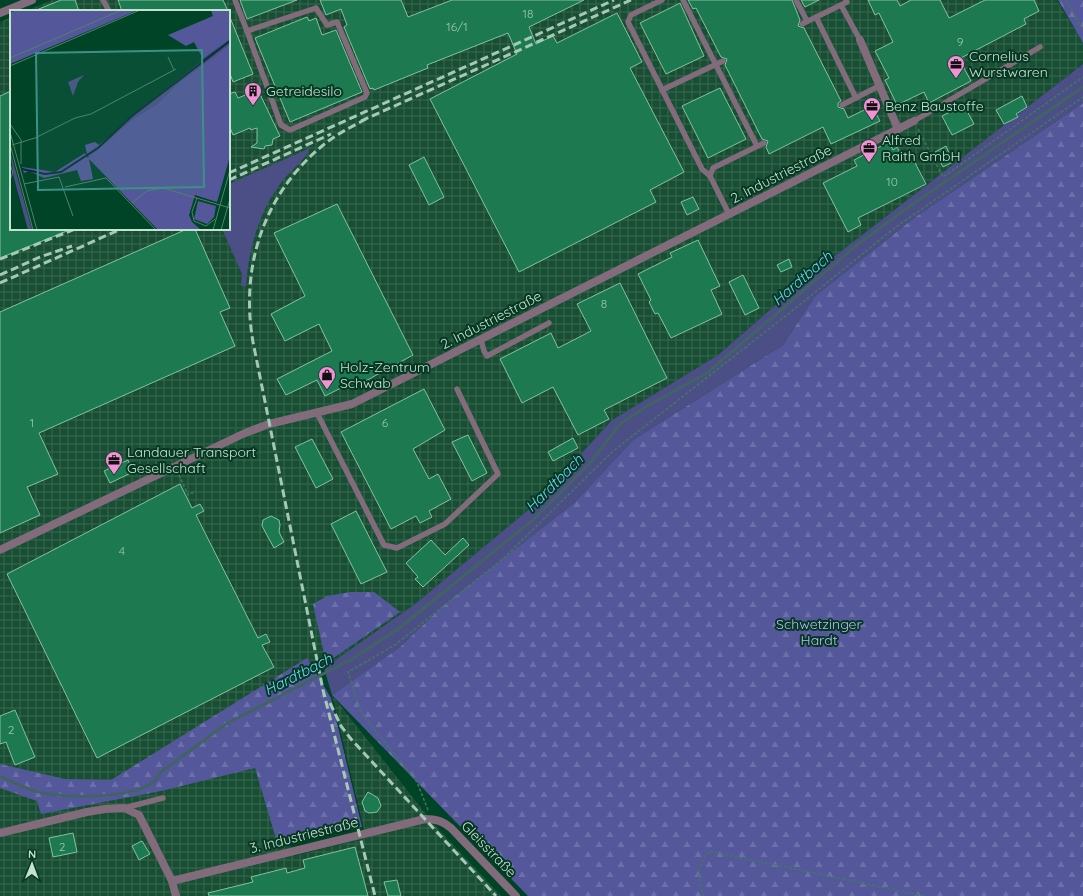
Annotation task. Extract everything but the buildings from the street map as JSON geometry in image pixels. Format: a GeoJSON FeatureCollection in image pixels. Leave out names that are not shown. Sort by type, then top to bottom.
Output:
{"type":"FeatureCollection","features":[{"type":"Feature","properties":{"kind":"street"},"geometry":{"type":"LineString","coordinates":[[0,13],[32,0]]}},
{"type":"Feature","properties":{"kind":"street"},"geometry":{"type":"LineString","coordinates":[[860,40],[898,129]]}},
{"type":"Feature","properties":{"kind":"street","name":"2. Industriestraße"},"geometry":{"type":"LineString","coordinates":[[0,550],[259,427],[317,414],[352,404],[914,121]]}},
{"type":"Feature","properties":{"kind":"street"},"geometry":{"type":"LineString","coordinates":[[0,833],[105,809],[124,808],[139,815],[172,881],[176,896]]}},
{"type":"Feature","properties":{"kind":"street","name":"3. Industriestraße"},"geometry":{"type":"LineString","coordinates":[[172,881],[425,819],[443,822]]}},
{"type":"Feature","properties":{"kind":"street","name":"Gleisstraße"},"geometry":{"type":"LineString","coordinates":[[443,822],[516,896]]}},
{"type":"Feature","properties":{"kind":"lane"},"geometry":{"type":"LineString","coordinates":[[103,0],[108,10]]}},
{"type":"Feature","properties":{"kind":"lane"},"geometry":{"type":"LineString","coordinates":[[235,0],[281,125],[290,130],[365,97],[367,93],[337,22],[326,25],[316,8],[247,32]]}},
{"type":"Feature","properties":{"kind":"lane"},"geometry":{"type":"LineString","coordinates":[[662,0],[631,15],[628,22],[702,169],[710,176],[729,214]]}},
{"type":"Feature","properties":{"kind":"lane"},"geometry":{"type":"LineString","coordinates":[[683,0],[756,146]]}},
{"type":"Feature","properties":{"kind":"lane"},"geometry":{"type":"LineString","coordinates":[[796,0],[804,22],[846,2],[860,40]]}},
{"type":"Feature","properties":{"kind":"lane"},"geometry":{"type":"LineString","coordinates":[[816,17],[856,98]]}},
{"type":"Feature","properties":{"kind":"lane"},"geometry":{"type":"LineString","coordinates":[[914,121],[1040,47]]}},
{"type":"Feature","properties":{"kind":"lane"},"geometry":{"type":"LineString","coordinates":[[662,90],[723,61]]}},
{"type":"Feature","properties":{"kind":"lane"},"geometry":{"type":"LineString","coordinates":[[842,105],[879,86]]}},
{"type":"Feature","properties":{"kind":"lane"},"geometry":{"type":"LineString","coordinates":[[710,176],[713,168],[764,143]]}},
{"type":"Feature","properties":{"kind":"lane"},"geometry":{"type":"LineString","coordinates":[[481,340],[487,356],[549,323]]}},
{"type":"Feature","properties":{"kind":"lane"},"geometry":{"type":"LineString","coordinates":[[317,414],[384,545],[397,548],[445,524],[498,474],[457,389]]}},
{"type":"Feature","properties":{"kind":"lane"},"geometry":{"type":"LineString","coordinates":[[124,808],[163,798]]}},
{"type":"Feature","properties":{"kind":"path"},"geometry":{"type":"LineString","coordinates":[[1066,0],[1083,30]]}},
{"type":"Feature","properties":{"kind":"path"},"geometry":{"type":"LineString","coordinates":[[914,121],[943,177],[1083,77]]}},
{"type":"Feature","properties":{"kind":"path"},"geometry":{"type":"LineString","coordinates":[[432,819],[417,782],[361,713],[348,672],[395,645],[506,556],[612,452],[802,303],[893,229],[1083,97]]}},
{"type":"Feature","properties":{"kind":"path"},"geometry":{"type":"LineString","coordinates":[[175,466],[188,494],[196,491]]}},
{"type":"Feature","properties":{"kind":"path"},"geometry":{"type":"LineString","coordinates":[[704,896],[698,872],[701,861],[710,851],[924,896]]}},
{"type":"Feature","properties":{"kind":"shaded area"},"geometry":{"type":"Polygon","coordinates":[[[52,0],[1057,0],[1083,43],[1083,64],[809,276],[718,355],[612,420],[533,506],[415,604],[324,668],[226,723],[262,762],[294,856],[366,838],[332,695],[433,823],[501,896],[0,896],[0,22],[10,17],[10,230],[230,230],[230,10],[28,10],[52,0]]]}},
{"type":"Feature","properties":{"kind":"shaded area"},"geometry":{"type":"Polygon","coordinates":[[[1083,64],[1083,103],[914,218],[815,296],[783,345],[633,440],[574,503],[447,602],[400,647],[332,695],[324,668],[415,604],[533,506],[612,420],[718,355],[809,276],[1083,64]]]}},
{"type":"Feature","properties":{"kind":"shaded area"},"geometry":{"type":"Polygon","coordinates":[[[310,148],[305,156],[281,183],[267,206],[252,245],[246,286],[241,286],[242,274],[222,230],[230,230],[230,184],[310,148]]]}},
{"type":"Feature","properties":{"kind":"green space"},"geometry":{"type":"Polygon","coordinates":[[[1058,0],[1083,0],[1083,43],[1061,5],[1058,0]]]}},
{"type":"Feature","properties":{"kind":"green space","name":"Schwetzinger Hardt"},"geometry":{"type":"Polygon","coordinates":[[[1083,103],[1083,896],[528,896],[332,695],[400,647],[447,602],[574,503],[633,440],[783,345],[815,296],[914,218],[1083,103]]]}},
{"type":"Feature","properties":{"kind":"green space"},"geometry":{"type":"Polygon","coordinates":[[[350,592],[374,592],[400,612],[326,663],[313,604],[327,596],[350,592]]]}},
{"type":"Feature","properties":{"kind":"green space"},"geometry":{"type":"Polygon","coordinates":[[[307,658],[331,698],[362,827],[277,842],[255,768],[161,791],[41,814],[37,801],[0,788],[0,764],[65,779],[111,780],[307,658]]]}},
{"type":"Feature","properties":{"kind":"waterway","name":"Hardtbach"},"geometry":{"type":"LineString","coordinates":[[0,776],[24,787],[49,794],[101,796],[141,789],[151,784],[161,772],[226,724],[352,659],[398,629],[533,520],[590,463],[620,424],[649,405],[707,373],[857,245],[903,211],[1083,87]]}},
{"type":"Feature","properties":{"kind":"railway"},"geometry":{"type":"LineString","coordinates":[[230,173],[614,0]]}},
{"type":"Feature","properties":{"kind":"railway"},"geometry":{"type":"LineString","coordinates":[[361,121],[631,0]]}},
{"type":"Feature","properties":{"kind":"railway"},"geometry":{"type":"LineString","coordinates":[[366,119],[322,146],[302,165],[284,187],[271,210],[260,235],[250,287],[250,314],[253,342],[323,690],[375,896]]}},
{"type":"Feature","properties":{"kind":"railway"},"geometry":{"type":"LineString","coordinates":[[230,180],[331,134]]}},
{"type":"Feature","properties":{"kind":"railway"},"geometry":{"type":"LineString","coordinates":[[0,259],[72,230]]}},
{"type":"Feature","properties":{"kind":"railway"},"geometry":{"type":"LineString","coordinates":[[0,283],[119,230]]}},
{"type":"Feature","properties":{"kind":"railway"},"geometry":{"type":"LineString","coordinates":[[0,275],[40,257],[72,246]]}},
{"type":"Feature","properties":{"kind":"railway"},"geometry":{"type":"LineString","coordinates":[[330,703],[341,726],[351,739],[496,896]]}},
{"type":"Feature","properties":{"kind":"place","name":"Cornelius Wurstwaren"},"geometry":{"type":"Point","coordinates":[956,79]}},
{"type":"Feature","properties":{"kind":"place","name":"Getreidesilo"},"geometry":{"type":"Point","coordinates":[253,106]}},
{"type":"Feature","properties":{"kind":"place","name":"Benz Baustoffe"},"geometry":{"type":"Point","coordinates":[872,121]}},
{"type":"Feature","properties":{"kind":"place","name":"Alfred Raith GmbH"},"geometry":{"type":"Point","coordinates":[869,163]}},
{"type":"Feature","properties":{"kind":"place","name":"Holz-Zentrum Schwab"},"geometry":{"type":"Point","coordinates":[327,390]}},
{"type":"Feature","properties":{"kind":"place","name":"Landauer Transport Gesellschaft"},"geometry":{"type":"Point","coordinates":[114,475]}}]}
